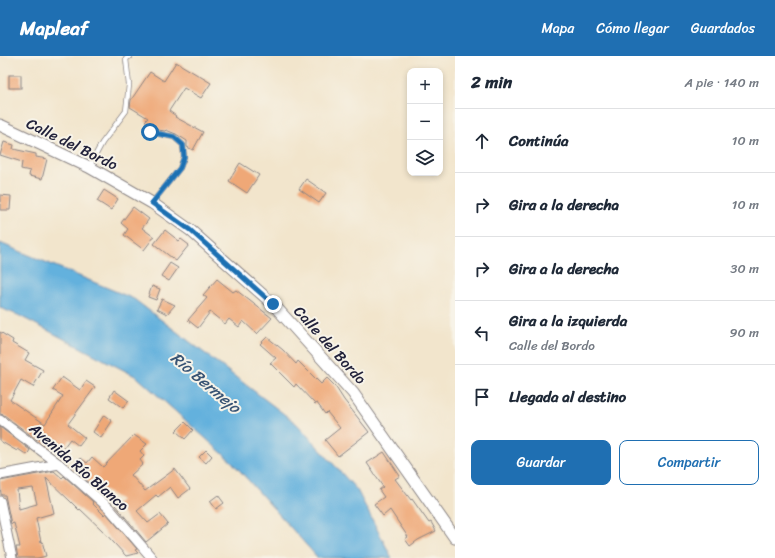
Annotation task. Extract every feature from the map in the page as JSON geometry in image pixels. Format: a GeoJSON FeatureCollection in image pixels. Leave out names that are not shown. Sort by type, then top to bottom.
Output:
{"type":"FeatureCollection","features":[{"type":"Feature","properties":{"kind":"street","name":"Calle del Bordo"},"geometry":{"type":"LineString","coordinates":[[0,125],[89,167],[152,203],[190,230],[279,310],[353,393],[455,538]]}},
{"type":"Feature","properties":{"kind":"street","name":"Avenida Río Blanco"},"geometry":{"type":"LineString","coordinates":[[0,420],[58,464],[109,508],[151,556]]}},
{"type":"Feature","properties":{"kind":"street"},"geometry":{"type":"LineString","coordinates":[[0,475],[58,464]]}},
{"type":"Feature","properties":{"kind":"street"},"geometry":{"type":"LineString","coordinates":[[0,501],[12,558]]}},
{"type":"Feature","properties":{"kind":"street"},"geometry":{"type":"LineString","coordinates":[[140,558],[151,556]]}},
{"type":"Feature","properties":{"kind":"lane"},"geometry":{"type":"LineString","coordinates":[[89,167],[102,143],[126,111],[129,85],[126,59],[130,56]]}},
{"type":"Feature","properties":{"kind":"lane"},"geometry":{"type":"LineString","coordinates":[[150,132],[174,137],[183,145],[184,157],[180,168],[152,203]]}},
{"type":"Feature","properties":{"kind":"water","name":"Río Bermejo"},"geometry":{"type":"Polygon","coordinates":[[[0,243],[134,299],[297,424],[357,490],[392,558],[318,558],[232,462],[137,377],[18,315],[0,308],[0,243]]]}},
{"type":"Feature","properties":{"kind":"building"},"geometry":{"type":"Polygon","coordinates":[[[176,62],[211,83],[201,98],[184,88],[169,111],[176,116],[175,117],[203,132],[193,150],[187,147],[187,141],[166,130],[158,130],[145,121],[148,118],[130,107],[131,100],[150,72],[164,81],[176,62]]]}},
{"type":"Feature","properties":{"kind":"building"},"geometry":{"type":"Polygon","coordinates":[[[9,75],[21,75],[21,88],[9,88],[9,75]]]}},
{"type":"Feature","properties":{"kind":"building"},"geometry":{"type":"Polygon","coordinates":[[[4,142],[14,145],[13,149],[36,154],[36,157],[47,159],[42,179],[29,176],[30,171],[21,169],[22,162],[0,155],[4,142]]]}},
{"type":"Feature","properties":{"kind":"building"},"geometry":{"type":"Polygon","coordinates":[[[240,163],[259,175],[247,193],[229,181],[240,163]]]}},
{"type":"Feature","properties":{"kind":"building"},"geometry":{"type":"Polygon","coordinates":[[[306,179],[326,193],[319,203],[299,189],[306,179]]]}},
{"type":"Feature","properties":{"kind":"building"},"geometry":{"type":"Polygon","coordinates":[[[104,190],[118,199],[111,210],[97,201],[104,190]]]}},
{"type":"Feature","properties":{"kind":"building"},"geometry":{"type":"Polygon","coordinates":[[[0,195],[11,196],[10,210],[0,210],[0,195]]]}},
{"type":"Feature","properties":{"kind":"building"},"geometry":{"type":"Polygon","coordinates":[[[133,207],[149,219],[142,228],[154,237],[144,250],[124,235],[128,229],[121,223],[133,207]]]}},
{"type":"Feature","properties":{"kind":"building"},"geometry":{"type":"Polygon","coordinates":[[[165,230],[179,241],[181,239],[189,245],[176,261],[154,244],[165,230]]]}},
{"type":"Feature","properties":{"kind":"building"},"geometry":{"type":"Polygon","coordinates":[[[170,263],[178,268],[169,281],[161,276],[170,263]]]}},
{"type":"Feature","properties":{"kind":"building"},"geometry":{"type":"Polygon","coordinates":[[[217,279],[233,292],[236,290],[272,318],[257,334],[243,321],[239,327],[229,319],[225,324],[210,312],[198,328],[188,320],[207,298],[203,295],[217,279]]]}},
{"type":"Feature","properties":{"kind":"building"},"geometry":{"type":"Polygon","coordinates":[[[152,286],[160,289],[156,300],[148,297],[152,286]]]}},
{"type":"Feature","properties":{"kind":"building"},"geometry":{"type":"Polygon","coordinates":[[[162,299],[175,305],[167,314],[157,309],[162,299]]]}},
{"type":"Feature","properties":{"kind":"building"},"geometry":{"type":"Polygon","coordinates":[[[0,332],[13,340],[12,343],[29,353],[25,360],[43,370],[33,387],[21,380],[10,400],[45,424],[63,396],[53,390],[62,377],[80,390],[86,381],[95,387],[68,424],[85,438],[79,446],[70,439],[60,452],[52,446],[50,448],[38,438],[37,440],[4,415],[0,414],[0,332]]]}},
{"type":"Feature","properties":{"kind":"building"},"geometry":{"type":"Polygon","coordinates":[[[267,337],[283,350],[296,364],[298,361],[321,384],[327,378],[335,386],[369,432],[338,456],[325,440],[340,428],[327,412],[325,414],[317,403],[315,404],[296,384],[294,387],[270,363],[276,358],[260,344],[267,337]]]}},
{"type":"Feature","properties":{"kind":"building"},"geometry":{"type":"Polygon","coordinates":[[[114,390],[129,401],[123,408],[109,398],[114,390]]]}},
{"type":"Feature","properties":{"kind":"building"},"geometry":{"type":"Polygon","coordinates":[[[104,415],[112,421],[101,438],[93,432],[104,415]]]}},
{"type":"Feature","properties":{"kind":"building"},"geometry":{"type":"Polygon","coordinates":[[[185,422],[193,430],[185,439],[176,431],[185,422]]]}},
{"type":"Feature","properties":{"kind":"building"},"geometry":{"type":"Polygon","coordinates":[[[0,427],[30,450],[27,455],[0,441],[0,427]]]}},
{"type":"Feature","properties":{"kind":"building"},"geometry":{"type":"Polygon","coordinates":[[[134,435],[147,444],[140,451],[144,456],[140,460],[143,464],[131,475],[145,491],[175,469],[190,489],[178,498],[170,487],[158,497],[156,495],[137,511],[148,523],[160,514],[168,524],[146,542],[115,505],[121,500],[102,489],[100,492],[72,468],[81,458],[87,463],[92,457],[103,467],[134,435]]]}},
{"type":"Feature","properties":{"kind":"building"},"geometry":{"type":"Polygon","coordinates":[[[206,450],[212,456],[206,463],[199,457],[206,450]]]}},
{"type":"Feature","properties":{"kind":"building"},"geometry":{"type":"Polygon","coordinates":[[[384,452],[400,476],[395,479],[411,500],[412,499],[429,523],[431,522],[436,531],[410,546],[405,539],[408,537],[390,510],[383,516],[374,504],[384,497],[379,490],[383,487],[367,463],[384,452]]]}},
{"type":"Feature","properties":{"kind":"building"},"geometry":{"type":"Polygon","coordinates":[[[54,471],[62,478],[64,476],[93,502],[92,503],[104,515],[106,513],[137,549],[135,550],[138,553],[126,556],[102,530],[46,478],[54,513],[36,518],[41,542],[42,541],[46,556],[38,558],[18,558],[16,547],[20,547],[14,523],[11,524],[5,495],[1,495],[0,481],[54,471]],[[33,488],[17,490],[19,509],[37,504],[33,488]]]}},
{"type":"Feature","properties":{"kind":"building"},"geometry":{"type":"Polygon","coordinates":[[[218,495],[224,503],[216,509],[210,501],[218,495]]]}},
{"type":"Feature","properties":{"kind":"route"},"geometry":{"type":"LineString","coordinates":[[150,132],[174,137],[183,145],[184,157],[180,168],[152,203],[190,230],[273,304]]}}]}
